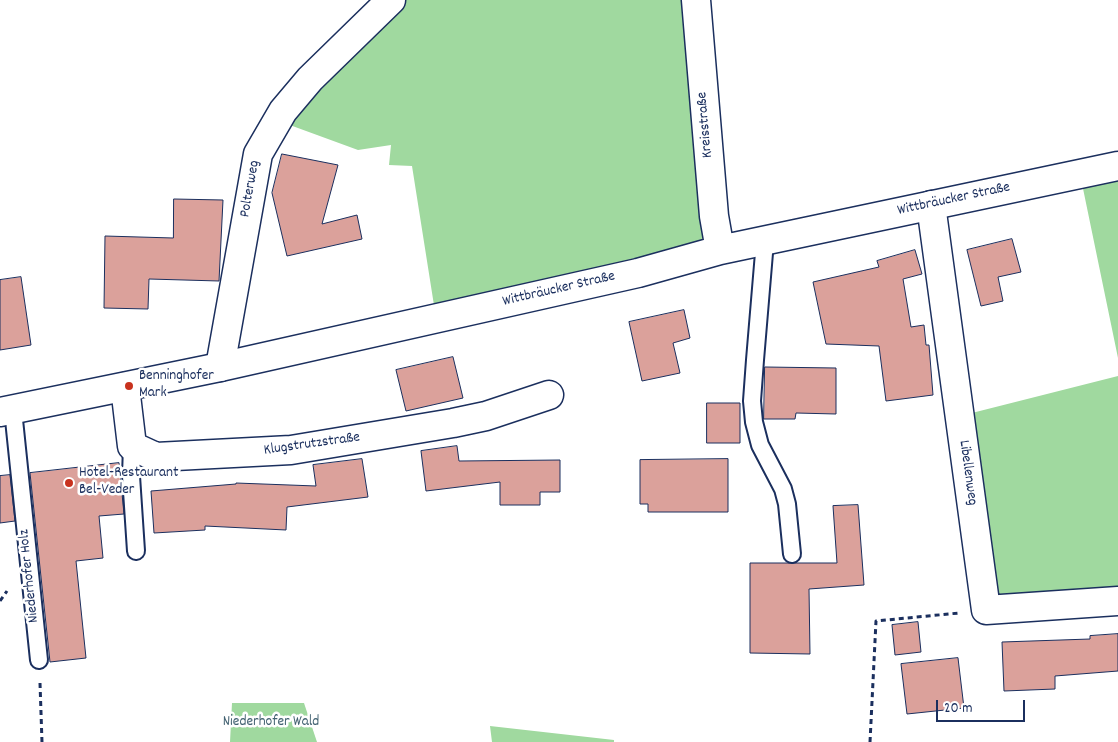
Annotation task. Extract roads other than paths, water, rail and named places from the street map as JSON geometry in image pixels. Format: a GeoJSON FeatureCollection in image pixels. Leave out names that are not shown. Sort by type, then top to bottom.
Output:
{"type":"FeatureCollection","features":[{"type":"Feature","properties":{"kind":"street","name":"Polterweg"},"geometry":{"type":"LineString","coordinates":[[220,366],[258,154],[283,111],[310,79],[390,0]]}},
{"type":"Feature","properties":{"kind":"street","name":"Kreisstraße"},"geometry":{"type":"LineString","coordinates":[[696,0],[714,216],[720,250]]}},
{"type":"Feature","properties":{"kind":"street","name":"Wittbräucker Straße"},"geometry":{"type":"LineString","coordinates":[[7,411],[125,387],[638,273],[720,250],[1118,166]]}},
{"type":"Feature","properties":{"kind":"street","name":"Libellenweg"},"geometry":{"type":"LineString","coordinates":[[931,205],[986,610],[1118,601]]}},
{"type":"Feature","properties":{"kind":"street"},"geometry":{"type":"LineString","coordinates":[[125,387],[132,446]]}},
{"type":"Feature","properties":{"kind":"street","name":"Klugstrutzstraße"},"geometry":{"type":"LineString","coordinates":[[132,446],[156,457],[291,450],[454,423],[486,416],[549,395]]}},
{"type":"Feature","properties":{"kind":"lane"},"geometry":{"type":"LineString","coordinates":[[765,241],[752,401],[754,422],[760,446],[785,496],[792,554]]}},
{"type":"Feature","properties":{"kind":"lane","name":"Niederhofer Holz"},"geometry":{"type":"LineString","coordinates":[[7,411],[39,660]]}},
{"type":"Feature","properties":{"kind":"lane"},"geometry":{"type":"LineString","coordinates":[[132,446],[131,476],[136,551]]}},
{"type":"Feature","properties":{"kind":"place","name":"Benninghofer Mark"},"geometry":{"type":"Point","coordinates":[129,386]}},
{"type":"Feature","properties":{"kind":"place","name":"Hotel-Restaurant Bel-Veder"},"geometry":{"type":"Point","coordinates":[69,483]}},
{"type":"Feature","properties":{"kind":"park label","name":"Niederhofer Wald"},"geometry":{"type":"Point","coordinates":[271,723]}}]}
